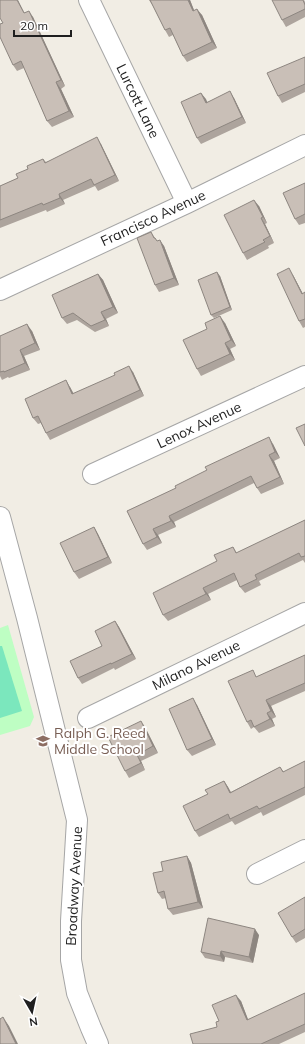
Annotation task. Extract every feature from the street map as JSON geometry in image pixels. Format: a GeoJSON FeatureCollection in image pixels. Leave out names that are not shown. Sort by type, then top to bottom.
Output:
{"type":"FeatureCollection","features":[{"type":"Feature","properties":{"kind":"street","name":"Lurcott Lane"},"geometry":{"type":"LineString","coordinates":[[89,0],[187,203]]}},
{"type":"Feature","properties":{"kind":"street","name":"Francisco Avenue"},"geometry":{"type":"LineString","coordinates":[[0,290],[305,146]]}},
{"type":"Feature","properties":{"kind":"street","name":"Lenox Avenue"},"geometry":{"type":"LineString","coordinates":[[93,474],[305,376]]}},
{"type":"Feature","properties":{"kind":"street","name":"Broadway Avenue"},"geometry":{"type":"LineString","coordinates":[[0,517],[29,625],[77,820],[71,922],[71,960],[77,993],[98,1044]]}},
{"type":"Feature","properties":{"kind":"street","name":"Milano Avenue"},"geometry":{"type":"LineString","coordinates":[[88,718],[305,613]]}},
{"type":"Feature","properties":{"kind":"street"},"geometry":{"type":"LineString","coordinates":[[257,874],[305,850]]}},
{"type":"Feature","properties":{"kind":"green space"},"geometry":{"type":"Polygon","coordinates":[[[8,625],[34,717],[30,726],[0,735],[0,628],[8,625]]]}},
{"type":"Feature","properties":{"kind":"green space"},"geometry":{"type":"Polygon","coordinates":[[[0,646],[2,646],[22,711],[0,718],[0,646]]]}},
{"type":"Feature","properties":{"kind":"building"},"geometry":{"type":"Polygon","coordinates":[[[0,0],[17,0],[24,13],[29,11],[61,80],[56,82],[69,111],[47,121],[21,61],[13,65],[0,37],[0,24],[3,23],[0,18],[0,0]]]}},
{"type":"Feature","properties":{"kind":"building"},"geometry":{"type":"Polygon","coordinates":[[[150,0],[188,0],[193,11],[197,9],[212,42],[183,56],[170,28],[165,30],[150,0]]]}},
{"type":"Feature","properties":{"kind":"building"},"geometry":{"type":"Polygon","coordinates":[[[272,0],[303,0],[305,9],[282,20],[272,0]]]}},
{"type":"Feature","properties":{"kind":"building"},"geometry":{"type":"Polygon","coordinates":[[[305,57],[305,84],[278,96],[267,73],[305,57]]]}},
{"type":"Feature","properties":{"kind":"building"},"geometry":{"type":"Polygon","coordinates":[[[230,91],[242,117],[197,138],[181,102],[201,93],[206,103],[230,91]]]}},
{"type":"Feature","properties":{"kind":"building"},"geometry":{"type":"Polygon","coordinates":[[[97,137],[115,175],[94,185],[91,179],[59,194],[60,198],[43,205],[42,203],[0,220],[0,186],[18,178],[16,174],[28,169],[27,166],[43,159],[45,163],[97,137]]]}},
{"type":"Feature","properties":{"kind":"building"},"geometry":{"type":"Polygon","coordinates":[[[305,183],[305,214],[295,219],[283,193],[305,183]]]}},
{"type":"Feature","properties":{"kind":"building"},"geometry":{"type":"Polygon","coordinates":[[[254,200],[263,217],[261,218],[270,236],[263,240],[265,242],[243,253],[224,215],[254,200]]]}},
{"type":"Feature","properties":{"kind":"building"},"geometry":{"type":"Polygon","coordinates":[[[151,232],[157,241],[160,240],[174,278],[155,285],[137,238],[151,232]]]}},
{"type":"Feature","properties":{"kind":"building"},"geometry":{"type":"Polygon","coordinates":[[[289,268],[302,294],[305,292],[305,319],[299,321],[277,274],[289,268]]]}},
{"type":"Feature","properties":{"kind":"building"},"geometry":{"type":"Polygon","coordinates":[[[217,272],[230,307],[211,315],[198,280],[217,272]]]}},
{"type":"Feature","properties":{"kind":"building"},"geometry":{"type":"Polygon","coordinates":[[[98,274],[113,307],[101,312],[105,320],[91,326],[73,313],[62,318],[52,295],[98,274]]]}},
{"type":"Feature","properties":{"kind":"building"},"geometry":{"type":"Polygon","coordinates":[[[220,316],[231,340],[225,343],[230,354],[197,369],[183,340],[207,329],[205,323],[220,316]]]}},
{"type":"Feature","properties":{"kind":"building"},"geometry":{"type":"Polygon","coordinates":[[[27,324],[35,343],[20,350],[25,363],[4,372],[0,372],[0,336],[27,324]]]}},
{"type":"Feature","properties":{"kind":"building"},"geometry":{"type":"Polygon","coordinates":[[[129,366],[140,390],[46,433],[38,416],[33,418],[25,399],[66,380],[72,394],[115,375],[114,373],[129,366]]]}},
{"type":"Feature","properties":{"kind":"building"},"geometry":{"type":"Polygon","coordinates":[[[305,424],[305,446],[296,428],[305,424]]]}},
{"type":"Feature","properties":{"kind":"building"},"geometry":{"type":"Polygon","coordinates":[[[269,437],[275,452],[269,455],[280,477],[257,488],[251,476],[169,516],[171,521],[153,529],[157,537],[143,544],[127,511],[176,488],[175,486],[207,470],[205,467],[269,437]]]}},
{"type":"Feature","properties":{"kind":"building"},"geometry":{"type":"Polygon","coordinates":[[[305,520],[305,556],[301,557],[299,553],[255,575],[257,579],[240,587],[234,573],[203,588],[206,594],[163,615],[153,593],[217,561],[214,555],[233,547],[236,553],[305,520]]]}},
{"type":"Feature","properties":{"kind":"building"},"geometry":{"type":"Polygon","coordinates":[[[94,527],[108,557],[74,572],[60,543],[94,527]]]}},
{"type":"Feature","properties":{"kind":"building"},"geometry":{"type":"Polygon","coordinates":[[[115,621],[132,654],[78,678],[70,661],[102,646],[95,631],[115,621]]]}},
{"type":"Feature","properties":{"kind":"building"},"geometry":{"type":"Polygon","coordinates":[[[305,655],[305,683],[266,700],[271,711],[267,713],[270,719],[254,727],[251,720],[247,722],[228,681],[253,670],[256,677],[305,655]]]}},
{"type":"Feature","properties":{"kind":"building"},"geometry":{"type":"Polygon","coordinates":[[[193,698],[212,739],[187,750],[169,709],[193,698]]]}},
{"type":"Feature","properties":{"kind":"building"},"geometry":{"type":"Polygon","coordinates":[[[141,721],[153,746],[137,755],[141,763],[125,771],[108,737],[141,721]]]}},
{"type":"Feature","properties":{"kind":"building"},"geometry":{"type":"Polygon","coordinates":[[[305,761],[305,787],[259,809],[257,806],[230,819],[228,814],[195,831],[183,806],[208,794],[205,790],[224,781],[230,793],[280,767],[283,772],[305,761]]]}},
{"type":"Feature","properties":{"kind":"building"},"geometry":{"type":"Polygon","coordinates":[[[187,856],[198,902],[168,909],[164,891],[158,893],[153,873],[163,871],[161,862],[187,856]]]}},
{"type":"Feature","properties":{"kind":"building"},"geometry":{"type":"Polygon","coordinates":[[[305,897],[305,929],[292,937],[278,913],[305,897]]]}},
{"type":"Feature","properties":{"kind":"building"},"geometry":{"type":"Polygon","coordinates":[[[208,918],[255,929],[249,957],[221,951],[220,956],[201,952],[208,918]]]}},
{"type":"Feature","properties":{"kind":"building"},"geometry":{"type":"Polygon","coordinates":[[[305,993],[305,1024],[261,1044],[193,1044],[190,1034],[217,1027],[216,1022],[219,1021],[212,1005],[236,995],[247,1020],[305,993]]]}},
{"type":"Feature","properties":{"kind":"building"},"geometry":{"type":"Polygon","coordinates":[[[3,1017],[16,1044],[0,1044],[0,1019],[3,1017]]]}},
{"type":"Feature","properties":{"kind":"place","name":"Ralph G. Reed Middle School"},"geometry":{"type":"Point","coordinates":[43,741]}}]}
